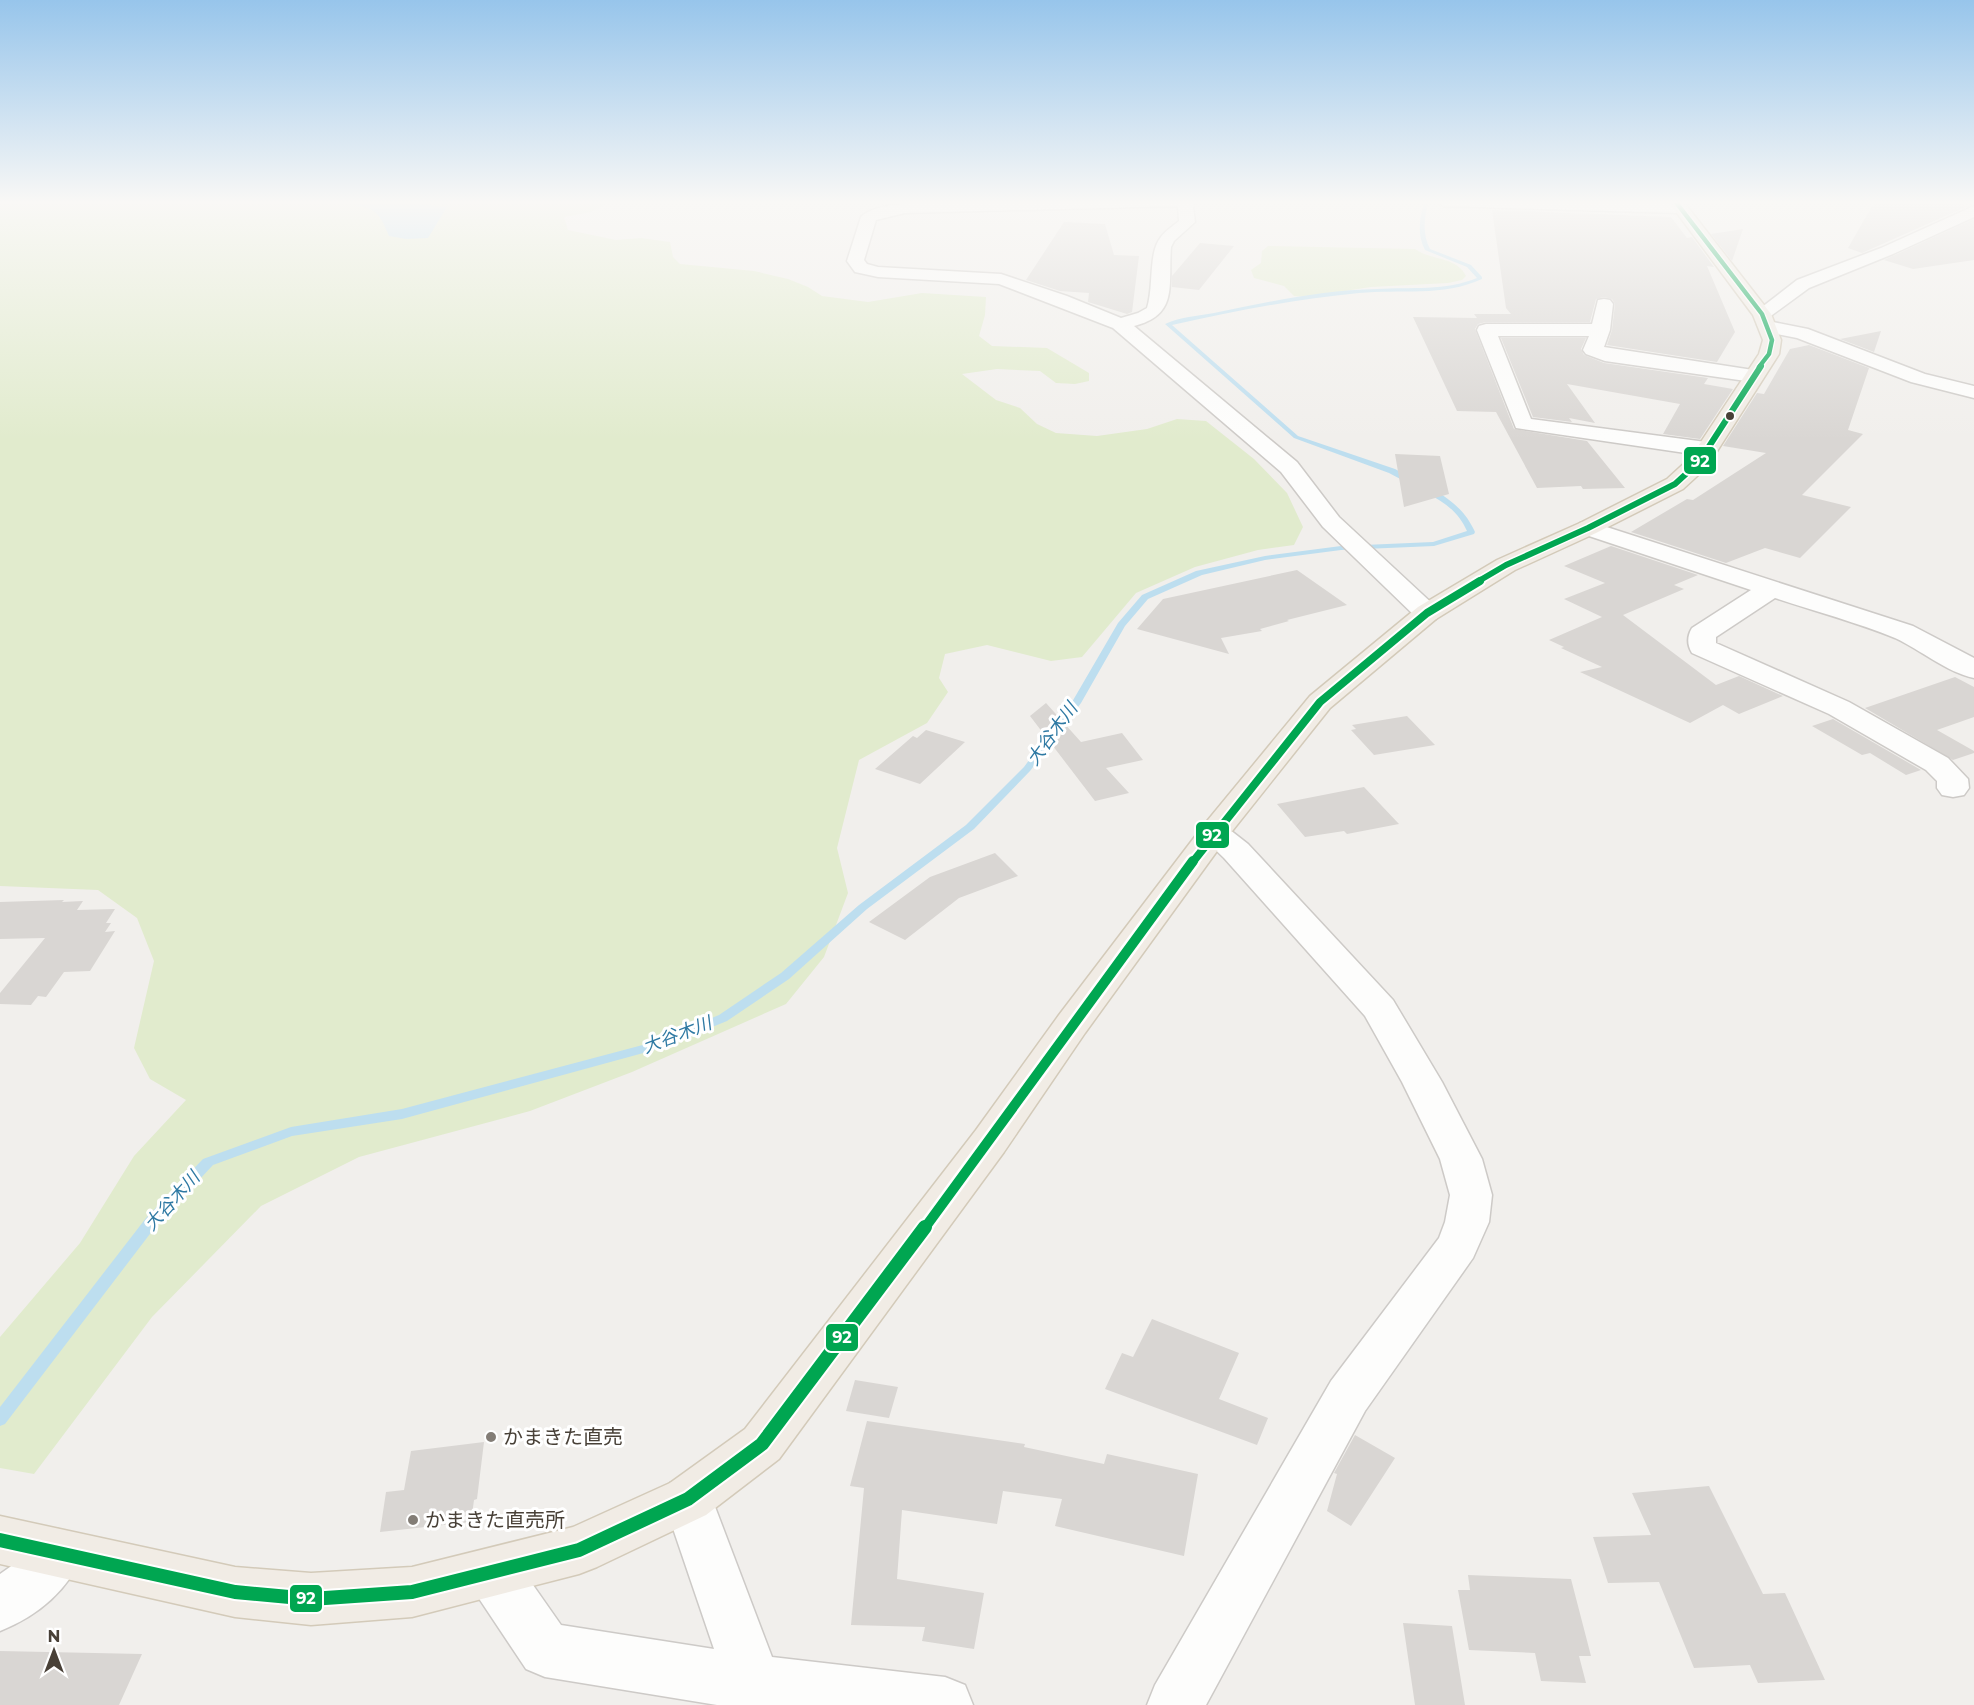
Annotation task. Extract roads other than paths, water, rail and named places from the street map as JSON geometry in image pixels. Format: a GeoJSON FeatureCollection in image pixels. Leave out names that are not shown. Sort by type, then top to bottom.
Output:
{"type":"FeatureCollection","features":[{"type":"Feature","properties":{"kind":"main road"},"geometry":{"type":"LineString","coordinates":[[0,1540],[235,1592],[311,1599],[412,1592],[493,1573],[579,1550],[688,1499],[762,1444],[983,1150],[1072,1024],[1214,833],[1320,702],[1427,613],[1506,565],[1588,528],[1675,484],[1700,462],[1753,376],[1770,354],[1772,340],[1765,321],[1735,281]]}},
{"type":"Feature","properties":{"kind":"street"},"geometry":{"type":"LineString","coordinates":[[1005,281],[1120,324],[1289,467],[1331,522],[1427,613]]}},
{"type":"Feature","properties":{"kind":"street"},"geometry":{"type":"LineString","coordinates":[[1120,324],[1141,319],[1158,307],[1160,281]]}},
{"type":"Feature","properties":{"kind":"street"},"geometry":{"type":"LineString","coordinates":[[1812,281],[1803,284],[1765,321],[1930,382],[1974,392]]}},
{"type":"Feature","properties":{"kind":"street"},"geometry":{"type":"LineString","coordinates":[[1604,304],[1600,330],[1593,350],[1605,355],[1753,376]]}},
{"type":"Feature","properties":{"kind":"street"},"geometry":{"type":"LineString","coordinates":[[1600,330],[1486,330],[1523,424],[1706,449]]}},
{"type":"Feature","properties":{"kind":"street"},"geometry":{"type":"LineString","coordinates":[[1930,382],[1974,376]]}},
{"type":"Feature","properties":{"kind":"street"},"geometry":{"type":"LineString","coordinates":[[1588,528],[1903,632],[1935,647],[1974,670]]}},
{"type":"Feature","properties":{"kind":"street"},"geometry":{"type":"LineString","coordinates":[[1771,589],[1702,634],[1702,647],[1839,708],[1937,764],[1953,779],[1953,788]]}},
{"type":"Feature","properties":{"kind":"street"},"geometry":{"type":"LineString","coordinates":[[1175,1705],[1348,1396],[1457,1246],[1467,1222],[1471,1195],[1461,1159],[1422,1082],[1380,1009],[1236,851],[1214,833]]}},
{"type":"Feature","properties":{"kind":"street"},"geometry":{"type":"LineString","coordinates":[[688,1499],[753,1683]]}},
{"type":"Feature","properties":{"kind":"street"},"geometry":{"type":"LineString","coordinates":[[0,1605],[36,1580],[58,1553]]}},
{"type":"Feature","properties":{"kind":"street"},"geometry":{"type":"LineString","coordinates":[[493,1573],[545,1650],[846,1699],[945,1705]]}},
{"type":"Feature","properties":{"kind":"waterway","name":"大谷木川"},"geometry":{"type":"LineString","coordinates":[[1409,480],[1392,471],[1296,437],[1168,324],[1314,297],[1363,291],[1440,288],[1474,281]]}},
{"type":"Feature","properties":{"kind":"waterway","name":"大谷木川"},"geometry":{"type":"LineString","coordinates":[[0,1419],[151,1222],[208,1162],[291,1132],[402,1114],[658,1045],[723,1018],[785,976],[863,907],[970,827],[1027,769],[1076,703],[1121,625],[1145,597],[1199,573],[1265,558],[1341,548],[1434,544],[1471,532],[1464,517],[1454,506],[1428,490]]}},
{"type":"Feature","properties":{"kind":"place","name":"かまきた直売"},"geometry":{"type":"Point","coordinates":[491,1437]}},
{"type":"Feature","properties":{"kind":"place","name":"かまきた直売所"},"geometry":{"type":"Point","coordinates":[413,1520]}}]}
